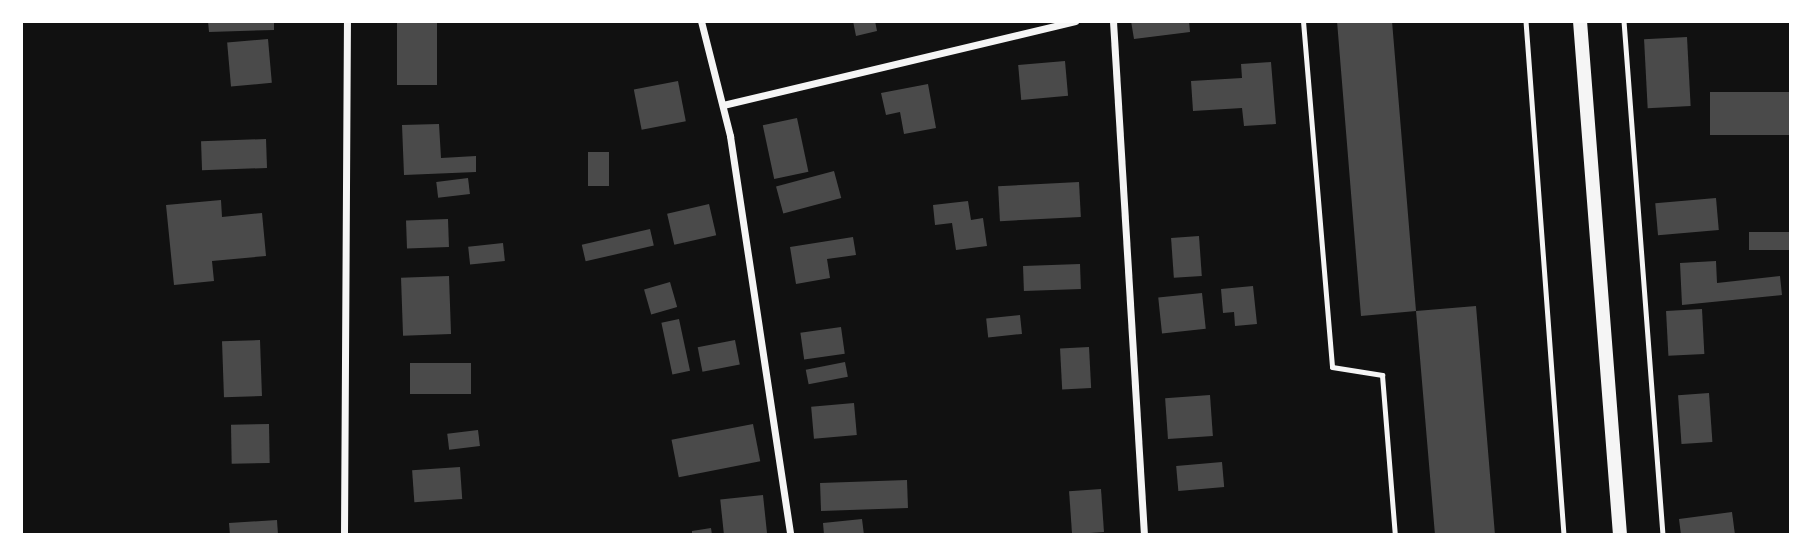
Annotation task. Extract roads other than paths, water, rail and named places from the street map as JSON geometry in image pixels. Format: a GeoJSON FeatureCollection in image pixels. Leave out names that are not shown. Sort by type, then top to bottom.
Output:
{"type":"FeatureCollection","features":[{"type":"Feature","properties":{"kind":"main road"},"geometry":{"type":"LineString","coordinates":[[1580,21],[1620,535]]}},
{"type":"Feature","properties":{"kind":"street"},"geometry":{"type":"LineString","coordinates":[[344,535],[348,21]]}},
{"type":"Feature","properties":{"kind":"street"},"geometry":{"type":"LineString","coordinates":[[701,21],[723,105],[790,535]]}},
{"type":"Feature","properties":{"kind":"street"},"geometry":{"type":"LineString","coordinates":[[723,105],[1075,21]]}},
{"type":"Feature","properties":{"kind":"street"},"geometry":{"type":"LineString","coordinates":[[1113,21],[1144,535]]}},
{"type":"Feature","properties":{"kind":"lane"},"geometry":{"type":"LineString","coordinates":[[1303,21],[1332,367],[1382,374],[1395,535]]}}]}
